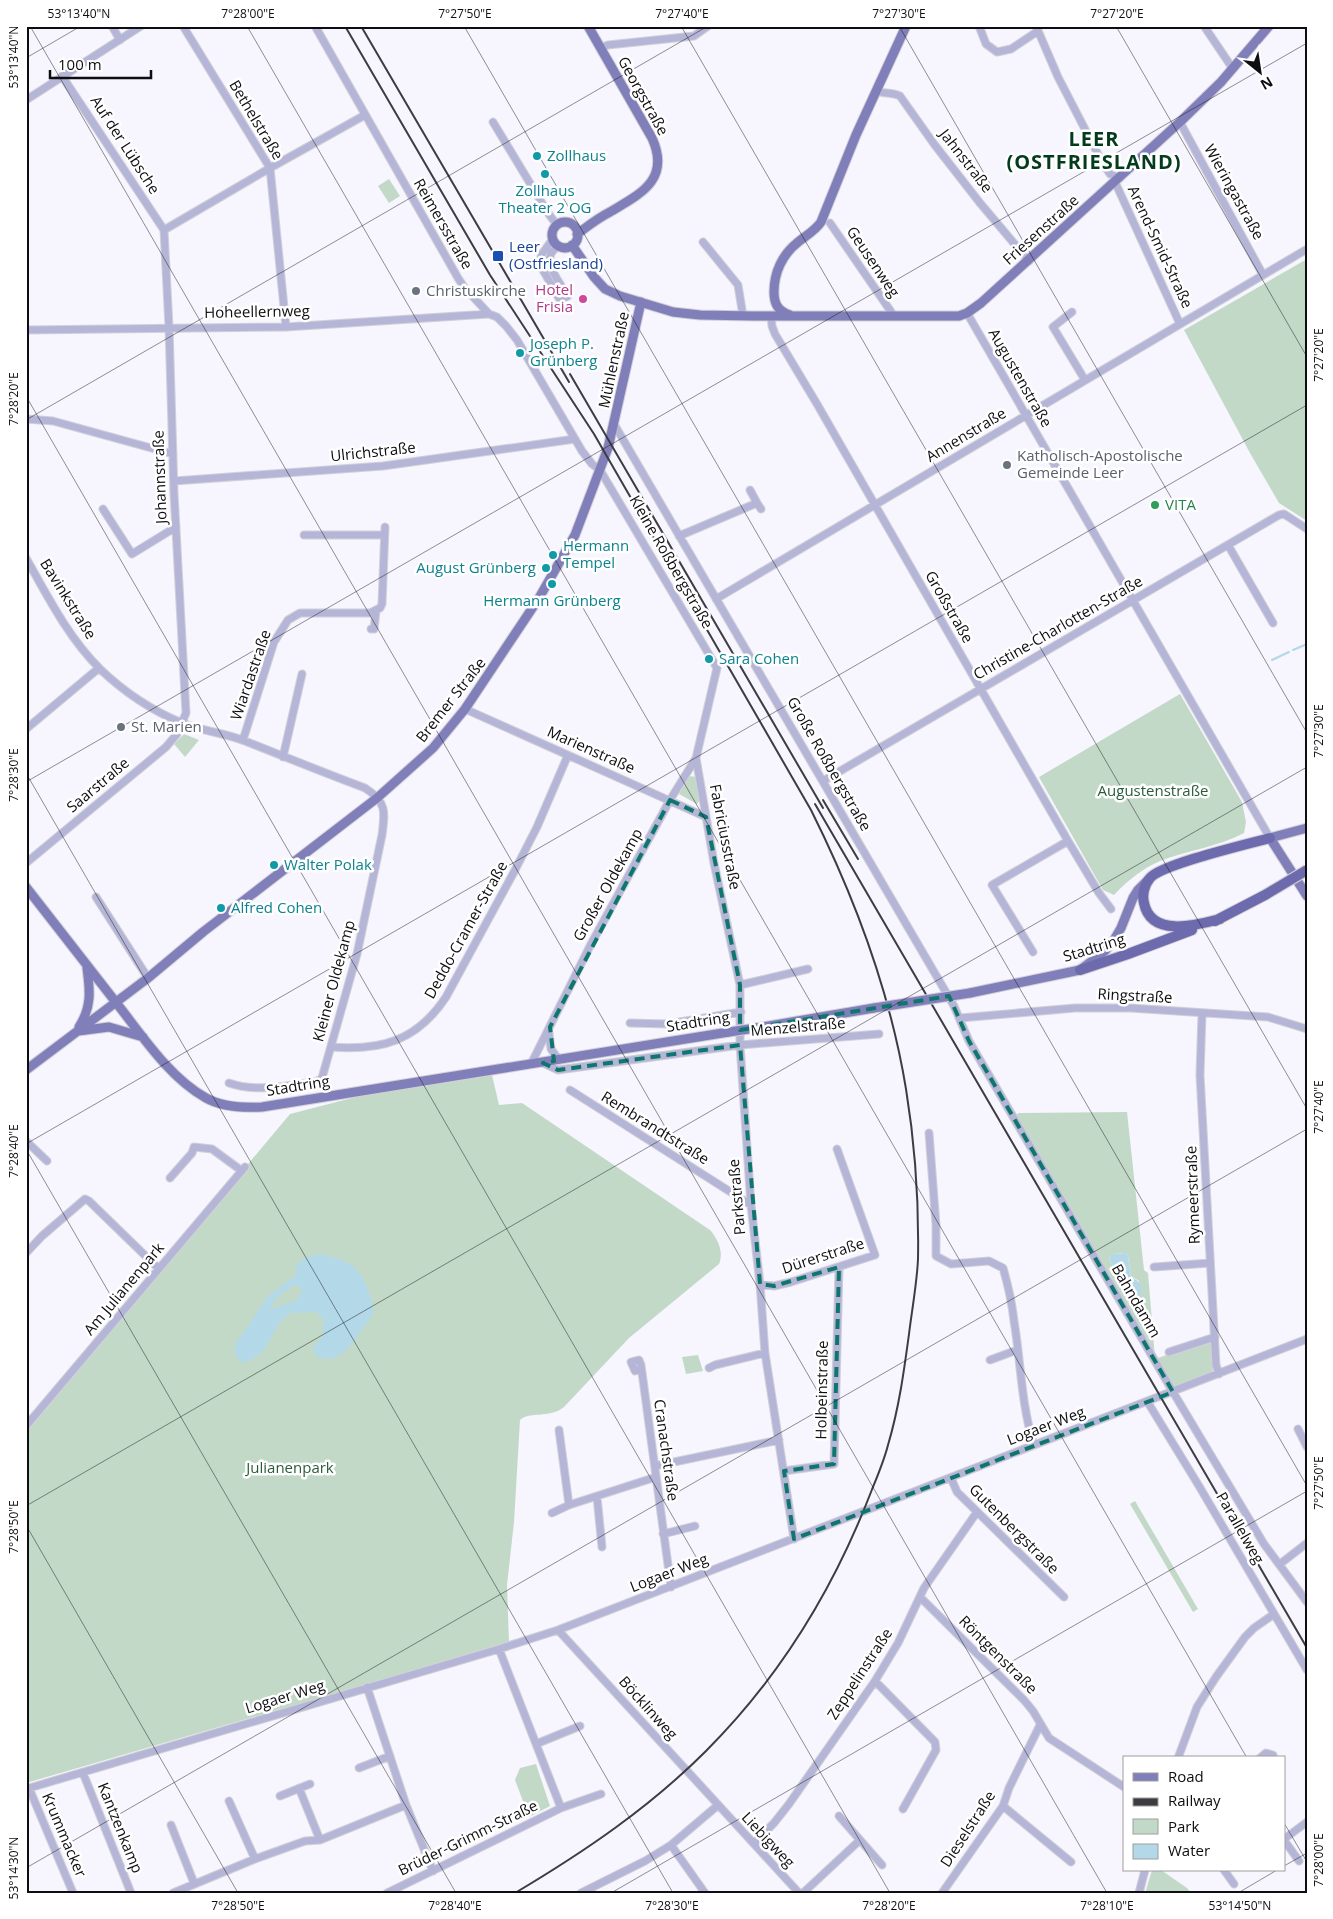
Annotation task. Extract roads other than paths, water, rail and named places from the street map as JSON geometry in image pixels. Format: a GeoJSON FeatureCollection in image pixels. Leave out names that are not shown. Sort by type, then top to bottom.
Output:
{"type":"FeatureCollection","features":[{"type":"Feature","properties":{"kind":"highway"},"geometry":{"type":"LineString","coordinates":[[1220,919],[1194,926],[1177,928],[1163,924],[1147,914],[1142,896],[1150,878],[1178,864],[1270,838]]}},
{"type":"Feature","properties":{"kind":"highway","name":"Stadtring"},"geometry":{"type":"LineString","coordinates":[[1080,970],[1220,919],[1307,870]]}},
{"type":"Feature","properties":{"kind":"highway"},"geometry":{"type":"LineString","coordinates":[[1265,894],[1307,877]]}},
{"type":"Feature","properties":{"kind":"main road","name":"Georgstraße"},"geometry":{"type":"LineString","coordinates":[[575,230],[638,196],[652,182],[657,167],[655,146],[588,26]]}},
{"type":"Feature","properties":{"kind":"main road"},"geometry":{"type":"LineString","coordinates":[[793,316],[782,311],[775,303],[774,287],[779,265],[791,248],[815,230],[821,222],[876,91],[906,26]]}},
{"type":"Feature","properties":{"kind":"main road","name":"Friesenstraße"},"geometry":{"type":"LineString","coordinates":[[967,313],[1029,261],[1181,121],[1233,70],[1269,26]]}},
{"type":"Feature","properties":{"kind":"main road"},"geometry":{"type":"LineString","coordinates":[[564,222],[575,230],[576,241],[572,245],[563,248],[554,242],[552,234],[557,225],[564,222]]}},
{"type":"Feature","properties":{"kind":"main road"},"geometry":{"type":"LineString","coordinates":[[572,245],[594,277],[611,293],[682,313],[743,316],[953,317],[967,313]]}},
{"type":"Feature","properties":{"kind":"main road","name":"Mühlenstraße"},"geometry":{"type":"LineString","coordinates":[[614,424],[641,302]]}},
{"type":"Feature","properties":{"kind":"main road"},"geometry":{"type":"LineString","coordinates":[[758,316],[770,310],[775,303]]}},
{"type":"Feature","properties":{"kind":"main road","name":"Bremer Straße"},"geometry":{"type":"LineString","coordinates":[[26,1070],[148,978],[203,932],[378,798],[433,748],[465,709],[539,598],[575,535],[600,470],[614,424]]}},
{"type":"Feature","properties":{"kind":"main road"},"geometry":{"type":"LineString","coordinates":[[1270,838],[1307,828]]}},
{"type":"Feature","properties":{"kind":"main road","name":"Augustenstraße"},"geometry":{"type":"LineString","coordinates":[[1270,838],[1307,896]]}},
{"type":"Feature","properties":{"kind":"main road"},"geometry":{"type":"LineString","coordinates":[[1080,970],[1105,952],[1121,928],[1133,898],[1150,878]]}},
{"type":"Feature","properties":{"kind":"main road","name":"Stadtring"},"geometry":{"type":"LineString","coordinates":[[26,887],[143,1037],[172,1071],[190,1088],[208,1100],[249,1107],[756,1028],[970,992],[1080,970]]}},
{"type":"Feature","properties":{"kind":"main road"},"geometry":{"type":"LineString","coordinates":[[75,1032],[86,1014],[90,999],[86,965]]}},
{"type":"Feature","properties":{"kind":"main road"},"geometry":{"type":"LineString","coordinates":[[75,1032],[109,1027],[143,1037]]}},
{"type":"Feature","properties":{"kind":"street"},"geometry":{"type":"LineString","coordinates":[[112,26],[120,40]]}},
{"type":"Feature","properties":{"kind":"street"},"geometry":{"type":"LineString","coordinates":[[26,100],[141,26]]}},
{"type":"Feature","properties":{"kind":"street","name":"Bethelstraße"},"geometry":{"type":"LineString","coordinates":[[183,26],[270,168],[286,327]]}},
{"type":"Feature","properties":{"kind":"street","name":"Reimersstraße"},"geometry":{"type":"LineString","coordinates":[[315,26],[458,278],[489,314],[501,322],[517,340],[574,439],[592,464],[600,470]]}},
{"type":"Feature","properties":{"kind":"street"},"geometry":{"type":"LineString","coordinates":[[600,48],[608,45],[694,36],[708,26]]}},
{"type":"Feature","properties":{"kind":"street"},"geometry":{"type":"LineString","coordinates":[[979,26],[986,44],[998,52],[1012,49],[1037,29],[1080,122],[1110,174],[1117,180]]}},
{"type":"Feature","properties":{"kind":"street"},"geometry":{"type":"LineString","coordinates":[[1204,26],[1233,70]]}},
{"type":"Feature","properties":{"kind":"street","name":"Auf der Lübsche"},"geometry":{"type":"LineString","coordinates":[[62,76],[164,230]]}},
{"type":"Feature","properties":{"kind":"street","name":"Jahnstraße"},"geometry":{"type":"LineString","coordinates":[[876,91],[900,96],[934,144],[980,203],[1029,261]]}},
{"type":"Feature","properties":{"kind":"street"},"geometry":{"type":"LineString","coordinates":[[164,230],[365,115]]}},
{"type":"Feature","properties":{"kind":"street","name":"Wieringastraße"},"geometry":{"type":"LineString","coordinates":[[1181,121],[1263,275]]}},
{"type":"Feature","properties":{"kind":"street"},"geometry":{"type":"LineString","coordinates":[[493,122],[557,225]]}},
{"type":"Feature","properties":{"kind":"street","name":"Arend-Smid-Straße"},"geometry":{"type":"LineString","coordinates":[[1117,180],[1180,324]]}},
{"type":"Feature","properties":{"kind":"street","name":"Geusenweg"},"geometry":{"type":"LineString","coordinates":[[830,223],[894,316]]}},
{"type":"Feature","properties":{"kind":"street","name":"Johannstraße"},"geometry":{"type":"LineString","coordinates":[[164,230],[176,527],[186,713],[182,723]]}},
{"type":"Feature","properties":{"kind":"street"},"geometry":{"type":"LineString","coordinates":[[703,242],[738,285],[743,316]]}},
{"type":"Feature","properties":{"kind":"street"},"geometry":{"type":"LineString","coordinates":[[552,246],[549,261],[568,296],[560,300],[539,263],[542,254],[552,246]]}},
{"type":"Feature","properties":{"kind":"street","name":"Annenstraße"},"geometry":{"type":"LineString","coordinates":[[716,599],[1307,249]]}},
{"type":"Feature","properties":{"kind":"street"},"geometry":{"type":"LineString","coordinates":[[1072,312],[1053,327],[1085,380]]}},
{"type":"Feature","properties":{"kind":"street","name":"Augustenstraße"},"geometry":{"type":"LineString","coordinates":[[967,313],[1270,838]]}},
{"type":"Feature","properties":{"kind":"street","name":"Hoheellernweg"},"geometry":{"type":"LineString","coordinates":[[26,330],[286,327],[489,314]]}},
{"type":"Feature","properties":{"kind":"street","name":"Großstraße"},"geometry":{"type":"LineString","coordinates":[[771,316],[775,334],[1068,841],[1099,893],[1111,909]]}},
{"type":"Feature","properties":{"kind":"street"},"geometry":{"type":"LineString","coordinates":[[26,419],[53,421],[173,454]]}},
{"type":"Feature","properties":{"kind":"street","name":"Große Roßbergstraße"},"geometry":{"type":"LineString","coordinates":[[614,424],[954,1006]]}},
{"type":"Feature","properties":{"kind":"street","name":"Ulrichstraße"},"geometry":{"type":"LineString","coordinates":[[174,481],[382,466],[574,439]]}},
{"type":"Feature","properties":{"kind":"street","name":"Kleine Roßbergstraße"},"geometry":{"type":"LineString","coordinates":[[600,470],[717,668]]}},
{"type":"Feature","properties":{"kind":"street"},"geometry":{"type":"LineString","coordinates":[[679,536],[759,506],[750,490]]}},
{"type":"Feature","properties":{"kind":"street"},"geometry":{"type":"LineString","coordinates":[[103,509],[132,554],[176,527]]}},
{"type":"Feature","properties":{"kind":"street","name":"Christine-Charlotten-Straße"},"geometry":{"type":"LineString","coordinates":[[823,781],[1279,515],[1284,514],[1307,529]]}},
{"type":"Feature","properties":{"kind":"street"},"geometry":{"type":"LineString","coordinates":[[304,535],[384,531],[382,604],[376,611],[374,629],[371,629]]}},
{"type":"Feature","properties":{"kind":"street"},"geometry":{"type":"LineString","coordinates":[[1228,544],[1273,623]]}},
{"type":"Feature","properties":{"kind":"street","name":"Bavinkstraße"},"geometry":{"type":"LineString","coordinates":[[26,558],[67,629],[99,668],[132,695],[182,723],[242,740],[366,788],[378,798]]}},
{"type":"Feature","properties":{"kind":"street","name":"Wiardastraße"},"geometry":{"type":"LineString","coordinates":[[242,740],[274,642],[288,620],[300,613],[376,611]]}},
{"type":"Feature","properties":{"kind":"street"},"geometry":{"type":"LineString","coordinates":[[26,729],[99,668]]}},
{"type":"Feature","properties":{"kind":"street","name":"Fabriciusstraße"},"geometry":{"type":"LineString","coordinates":[[717,668],[696,758],[740,985],[740,1041]]}},
{"type":"Feature","properties":{"kind":"street"},"geometry":{"type":"LineString","coordinates":[[283,757],[302,674]]}},
{"type":"Feature","properties":{"kind":"street","name":"Marienstraße"},"geometry":{"type":"LineString","coordinates":[[465,709],[706,817]]}},
{"type":"Feature","properties":{"kind":"street","name":"Saarstraße"},"geometry":{"type":"LineString","coordinates":[[26,863],[166,747],[177,734],[182,723]]}},
{"type":"Feature","properties":{"kind":"street","name":"Deddo-Cramer-Straße"},"geometry":{"type":"LineString","coordinates":[[331,1047],[365,1048],[381,1045],[413,1032],[423,1026],[434,1015],[446,997],[514,872],[568,755]]}},
{"type":"Feature","properties":{"kind":"street","name":"Großer Oldekamp"},"geometry":{"type":"LineString","coordinates":[[531,1064],[590,946],[670,800],[696,758]]}},
{"type":"Feature","properties":{"kind":"street","name":"Kleiner Oldekamp"},"geometry":{"type":"LineString","coordinates":[[229,1083],[242,1088],[262,1088],[316,1082],[322,1078],[358,954],[382,835],[384,811],[378,798]]}},
{"type":"Feature","properties":{"kind":"street"},"geometry":{"type":"LineString","coordinates":[[1033,952],[992,885],[1068,841]]}},
{"type":"Feature","properties":{"kind":"street"},"geometry":{"type":"LineString","coordinates":[[96,896],[148,978]]}},
{"type":"Feature","properties":{"kind":"street"},"geometry":{"type":"LineString","coordinates":[[740,985],[808,970]]}},
{"type":"Feature","properties":{"kind":"street","name":"Bahndamm"},"geometry":{"type":"LineString","coordinates":[[954,1006],[969,1042],[1172,1392],[1264,1544],[1307,1602]]}},
{"type":"Feature","properties":{"kind":"street","name":"Ringstraße"},"geometry":{"type":"LineString","coordinates":[[960,1018],[1075,1008],[1130,1008],[1268,1017],[1307,1029]]}},
{"type":"Feature","properties":{"kind":"street"},"geometry":{"type":"LineString","coordinates":[[630,1023],[667,1024],[741,1012]]}},
{"type":"Feature","properties":{"kind":"street","name":"Rymeerstraße"},"geometry":{"type":"LineString","coordinates":[[1202,1014],[1200,1075],[1216,1365],[1219,1374]]}},
{"type":"Feature","properties":{"kind":"street"},"geometry":{"type":"LineString","coordinates":[[550,1027],[549,1043],[553,1054],[559,1060]]}},
{"type":"Feature","properties":{"kind":"street","name":"Menzelstraße"},"geometry":{"type":"LineString","coordinates":[[543,1062],[558,1070],[669,1055],[740,1041],[879,1034]]}},
{"type":"Feature","properties":{"kind":"street","name":"Parkstraße"},"geometry":{"type":"LineString","coordinates":[[740,1041],[751,1205],[760,1284],[765,1353],[794,1539]]}},
{"type":"Feature","properties":{"kind":"street","name":"Rembrandtstraße"},"geometry":{"type":"LineString","coordinates":[[570,1090],[751,1205]]}},
{"type":"Feature","properties":{"kind":"street"},"geometry":{"type":"LineString","coordinates":[[930,1133],[936,1225],[936,1256],[951,1264],[989,1262],[1003,1268],[1014,1322],[1028,1428],[1034,1445]]}},
{"type":"Feature","properties":{"kind":"street"},"geometry":{"type":"LineString","coordinates":[[26,1140],[46,1161]]}},
{"type":"Feature","properties":{"kind":"street","name":"Am Julianenpark"},"geometry":{"type":"LineString","coordinates":[[26,1426],[244,1169],[218,1152],[204,1147],[194,1147],[192,1153],[170,1178]]}},
{"type":"Feature","properties":{"kind":"street","name":"Dürerstraße"},"geometry":{"type":"LineString","coordinates":[[760,1284],[774,1286],[875,1255],[838,1149]]}},
{"type":"Feature","properties":{"kind":"street"},"geometry":{"type":"LineString","coordinates":[[26,1252],[85,1199],[159,1268]]}},
{"type":"Feature","properties":{"kind":"street"},"geometry":{"type":"LineString","coordinates":[[1154,1267],[1210,1263]]}},
{"type":"Feature","properties":{"kind":"street","name":"Holbeinstraße"},"geometry":{"type":"LineString","coordinates":[[784,1471],[834,1464],[839,1267]]}},
{"type":"Feature","properties":{"kind":"street"},"geometry":{"type":"LineString","coordinates":[[1169,1352],[1215,1337]]}},
{"type":"Feature","properties":{"kind":"street","name":"Logaer Weg"},"geometry":{"type":"LineString","coordinates":[[28,1788],[558,1630],[1307,1339]]}},
{"type":"Feature","properties":{"kind":"street"},"geometry":{"type":"LineString","coordinates":[[990,1360],[1017,1350]]}},
{"type":"Feature","properties":{"kind":"street"},"geometry":{"type":"LineString","coordinates":[[708,1368],[765,1353]]}},
{"type":"Feature","properties":{"kind":"street","name":"Cranachstraße"},"geometry":{"type":"LineString","coordinates":[[641,1369],[671,1587]]}},
{"type":"Feature","properties":{"kind":"street","name":"Parallelweg"},"geometry":{"type":"LineString","coordinates":[[1146,1401],[1199,1486],[1307,1670]]}},
{"type":"Feature","properties":{"kind":"street"},"geometry":{"type":"LineString","coordinates":[[559,1430],[569,1505]]}},
{"type":"Feature","properties":{"kind":"street"},"geometry":{"type":"LineString","coordinates":[[1298,1430],[1307,1448]]}},
{"type":"Feature","properties":{"kind":"street"},"geometry":{"type":"LineString","coordinates":[[655,1466],[778,1440]]}},
{"type":"Feature","properties":{"kind":"street"},"geometry":{"type":"LineString","coordinates":[[552,1513],[569,1505],[656,1477]]}},
{"type":"Feature","properties":{"kind":"street","name":"Gutenbergstraße"},"geometry":{"type":"LineString","coordinates":[[951,1478],[957,1492],[1064,1597]]}},
{"type":"Feature","properties":{"kind":"street"},"geometry":{"type":"LineString","coordinates":[[597,1497],[602,1547]]}},
{"type":"Feature","properties":{"kind":"street","name":"Zeppelinstraße"},"geometry":{"type":"LineString","coordinates":[[754,1843],[774,1823],[789,1804],[875,1681],[898,1644],[924,1588],[977,1512]]}},
{"type":"Feature","properties":{"kind":"street"},"geometry":{"type":"LineString","coordinates":[[663,1534],[695,1526]]}},
{"type":"Feature","properties":{"kind":"street"},"geometry":{"type":"LineString","coordinates":[[1280,1564],[1307,1543]]}},
{"type":"Feature","properties":{"kind":"street","name":"Röntgenstraße"},"geometry":{"type":"LineString","coordinates":[[920,1597],[1024,1700],[1049,1738],[1123,1786]]}},
{"type":"Feature","properties":{"kind":"street"},"geometry":{"type":"LineString","coordinates":[[1179,1756],[1194,1714],[1216,1676],[1245,1637],[1274,1614]]}},
{"type":"Feature","properties":{"kind":"street","name":"Böcklinweg"},"geometry":{"type":"LineString","coordinates":[[558,1630],[717,1806]]}},
{"type":"Feature","properties":{"kind":"street","name":"Brüder-Grimm-Straße"},"geometry":{"type":"LineString","coordinates":[[499,1649],[560,1808]]}},
{"type":"Feature","properties":{"kind":"street"},"geometry":{"type":"LineString","coordinates":[[875,1681],[935,1742],[936,1750],[903,1809]]}},
{"type":"Feature","properties":{"kind":"street"},"geometry":{"type":"LineString","coordinates":[[367,1687],[406,1806],[432,1871]]}},
{"type":"Feature","properties":{"kind":"street","name":"Dieselstraße"},"geometry":{"type":"LineString","coordinates":[[943,1892],[1003,1806],[1009,1788],[1040,1725]]}},
{"type":"Feature","properties":{"kind":"street"},"geometry":{"type":"LineString","coordinates":[[536,1744],[580,1726]]}},
{"type":"Feature","properties":{"kind":"street"},"geometry":{"type":"LineString","coordinates":[[1262,1756],[1266,1753],[1272,1755]]}},
{"type":"Feature","properties":{"kind":"street"},"geometry":{"type":"LineString","coordinates":[[359,1768],[390,1756]]}},
{"type":"Feature","properties":{"kind":"street","name":"Kantzenkamp"},"geometry":{"type":"LineString","coordinates":[[83,1773],[131,1893]]}},
{"type":"Feature","properties":{"kind":"street"},"geometry":{"type":"LineString","coordinates":[[280,1796],[310,1784]]}},
{"type":"Feature","properties":{"kind":"street","name":"Krummacker"},"geometry":{"type":"LineString","coordinates":[[28,1788],[73,1893]]}},
{"type":"Feature","properties":{"kind":"street"},"geometry":{"type":"LineString","coordinates":[[300,1788],[320,1840]]}},
{"type":"Feature","properties":{"kind":"street","name":"Brüder-Grimm-Straße"},"geometry":{"type":"LineString","coordinates":[[387,1893],[560,1808],[601,1794]]}},
{"type":"Feature","properties":{"kind":"street"},"geometry":{"type":"LineString","coordinates":[[229,1801],[255,1859]]}},
{"type":"Feature","properties":{"kind":"street"},"geometry":{"type":"LineString","coordinates":[[173,1893],[255,1859],[305,1841],[320,1840],[406,1806]]}},
{"type":"Feature","properties":{"kind":"street"},"geometry":{"type":"LineString","coordinates":[[583,1892],[645,1861],[671,1845],[717,1806]]}},
{"type":"Feature","properties":{"kind":"street","name":"Liebigweg"},"geometry":{"type":"LineString","coordinates":[[717,1806],[754,1843],[798,1893]]}},
{"type":"Feature","properties":{"kind":"street"},"geometry":{"type":"LineString","coordinates":[[1003,1806],[1071,1862]]}},
{"type":"Feature","properties":{"kind":"street"},"geometry":{"type":"LineString","coordinates":[[838,1816],[882,1865]]}},
{"type":"Feature","properties":{"kind":"street"},"geometry":{"type":"LineString","coordinates":[[1286,1838],[1307,1822]]}},
{"type":"Feature","properties":{"kind":"street"},"geometry":{"type":"LineString","coordinates":[[171,1825],[194,1883]]}},
{"type":"Feature","properties":{"kind":"street"},"geometry":{"type":"LineString","coordinates":[[803,1893],[860,1840]]}},
{"type":"Feature","properties":{"kind":"street"},"geometry":{"type":"LineString","coordinates":[[1286,1842],[1300,1861]]}},
{"type":"Feature","properties":{"kind":"street"},"geometry":{"type":"LineString","coordinates":[[671,1845],[705,1893]]}},
{"type":"Feature","properties":{"kind":"street"},"geometry":{"type":"LineString","coordinates":[[1138,1893],[1144,1872]]}},
{"type":"Feature","properties":{"kind":"street"},"geometry":{"type":"LineString","coordinates":[[1225,1872],[1234,1884]]}},
{"type":"Feature","properties":{"kind":"water"},"geometry":{"type":"Polygon","coordinates":[[[1126,1253],[1128,1256],[1131,1276],[1140,1283],[1143,1308],[1140,1311],[1109,1259],[1112,1254],[1126,1253]]]}},
{"type":"Feature","properties":{"kind":"water"},"geometry":{"type":"Polygon","coordinates":[[[320,1254],[344,1261],[359,1272],[372,1302],[373,1312],[368,1322],[343,1353],[325,1359],[318,1357],[312,1348],[323,1336],[323,1318],[316,1312],[290,1313],[278,1325],[262,1352],[244,1363],[241,1361],[236,1354],[236,1343],[268,1296],[295,1276],[297,1273],[295,1267],[301,1261],[306,1257],[320,1254]],[[294,1285],[276,1298],[270,1309],[296,1301],[300,1295],[301,1289],[299,1286],[294,1285]]]}},
{"type":"Feature","properties":{"kind":"waterway"},"geometry":{"type":"LineString","coordinates":[[1293,650],[1307,644]]}},
{"type":"Feature","properties":{"kind":"waterway"},"geometry":{"type":"LineString","coordinates":[[1272,660],[1289,652]]}},
{"type":"Feature","properties":{"kind":"railway"},"geometry":{"type":"LineString","coordinates":[[345,26],[490,275],[594,434],[811,810],[856,911],[881,981],[891,1016],[906,1089],[916,1173],[918,1216],[916,1287],[892,1431],[878,1475],[856,1528],[822,1597],[781,1662],[733,1723],[706,1751],[662,1791],[615,1828],[566,1862],[515,1893]]}},
{"type":"Feature","properties":{"kind":"railway"},"geometry":{"type":"LineString","coordinates":[[361,26],[569,382]]}},
{"type":"Feature","properties":{"kind":"railway"},"geometry":{"type":"LineString","coordinates":[[570,374],[823,808]]}},
{"type":"Feature","properties":{"kind":"railway"},"geometry":{"type":"LineString","coordinates":[[823,800],[858,859]]}},
{"type":"Feature","properties":{"kind":"railway"},"geometry":{"type":"LineString","coordinates":[[815,804],[1307,1648]]}},
{"type":"Feature","properties":{"kind":"place","name":"Zollhaus"},"geometry":{"type":"Point","coordinates":[537,156]}},
{"type":"Feature","properties":{"kind":"place","name":"Zollhaus Theater 2 OG"},"geometry":{"type":"Point","coordinates":[545,174]}},
{"type":"Feature","properties":{"kind":"place","name":"Leer (Ostfriesland)"},"geometry":{"type":"Point","coordinates":[498,256]}},
{"type":"Feature","properties":{"kind":"place","name":"Christuskirche"},"geometry":{"type":"Point","coordinates":[416,291]}},
{"type":"Feature","properties":{"kind":"place","name":"Hotel Frisia"},"geometry":{"type":"Point","coordinates":[583,299]}},
{"type":"Feature","properties":{"kind":"place","name":"Joseph P. Grünberg"},"geometry":{"type":"Point","coordinates":[520,353]}},
{"type":"Feature","properties":{"kind":"place","name":"Katholisch-Apostolische Gemeinde Leer"},"geometry":{"type":"Point","coordinates":[1007,465]}},
{"type":"Feature","properties":{"kind":"place","name":"VITA"},"geometry":{"type":"Point","coordinates":[1155,505]}},
{"type":"Feature","properties":{"kind":"place","name":"Hermann Tempel"},"geometry":{"type":"Point","coordinates":[553,555]}},
{"type":"Feature","properties":{"kind":"place","name":"August Grünberg"},"geometry":{"type":"Point","coordinates":[546,568]}},
{"type":"Feature","properties":{"kind":"place","name":"Hermann Grünberg"},"geometry":{"type":"Point","coordinates":[552,584]}},
{"type":"Feature","properties":{"kind":"place","name":"Sara Cohen"},"geometry":{"type":"Point","coordinates":[709,659]}},
{"type":"Feature","properties":{"kind":"place","name":"St. Marien"},"geometry":{"type":"Point","coordinates":[121,727]}},
{"type":"Feature","properties":{"kind":"place","name":"Walter Polak"},"geometry":{"type":"Point","coordinates":[274,865]}},
{"type":"Feature","properties":{"kind":"place","name":"Alfred Cohen"},"geometry":{"type":"Point","coordinates":[221,908]}},
{"type":"Feature","properties":{"kind":"district","name":"LEER (OSTFRIESLAND)"},"geometry":{"type":"Point","coordinates":[1094,150]}},
{"type":"Feature","properties":{"kind":"park label","name":"Julianenpark"},"geometry":{"type":"Point","coordinates":[290,1468]}}]}
